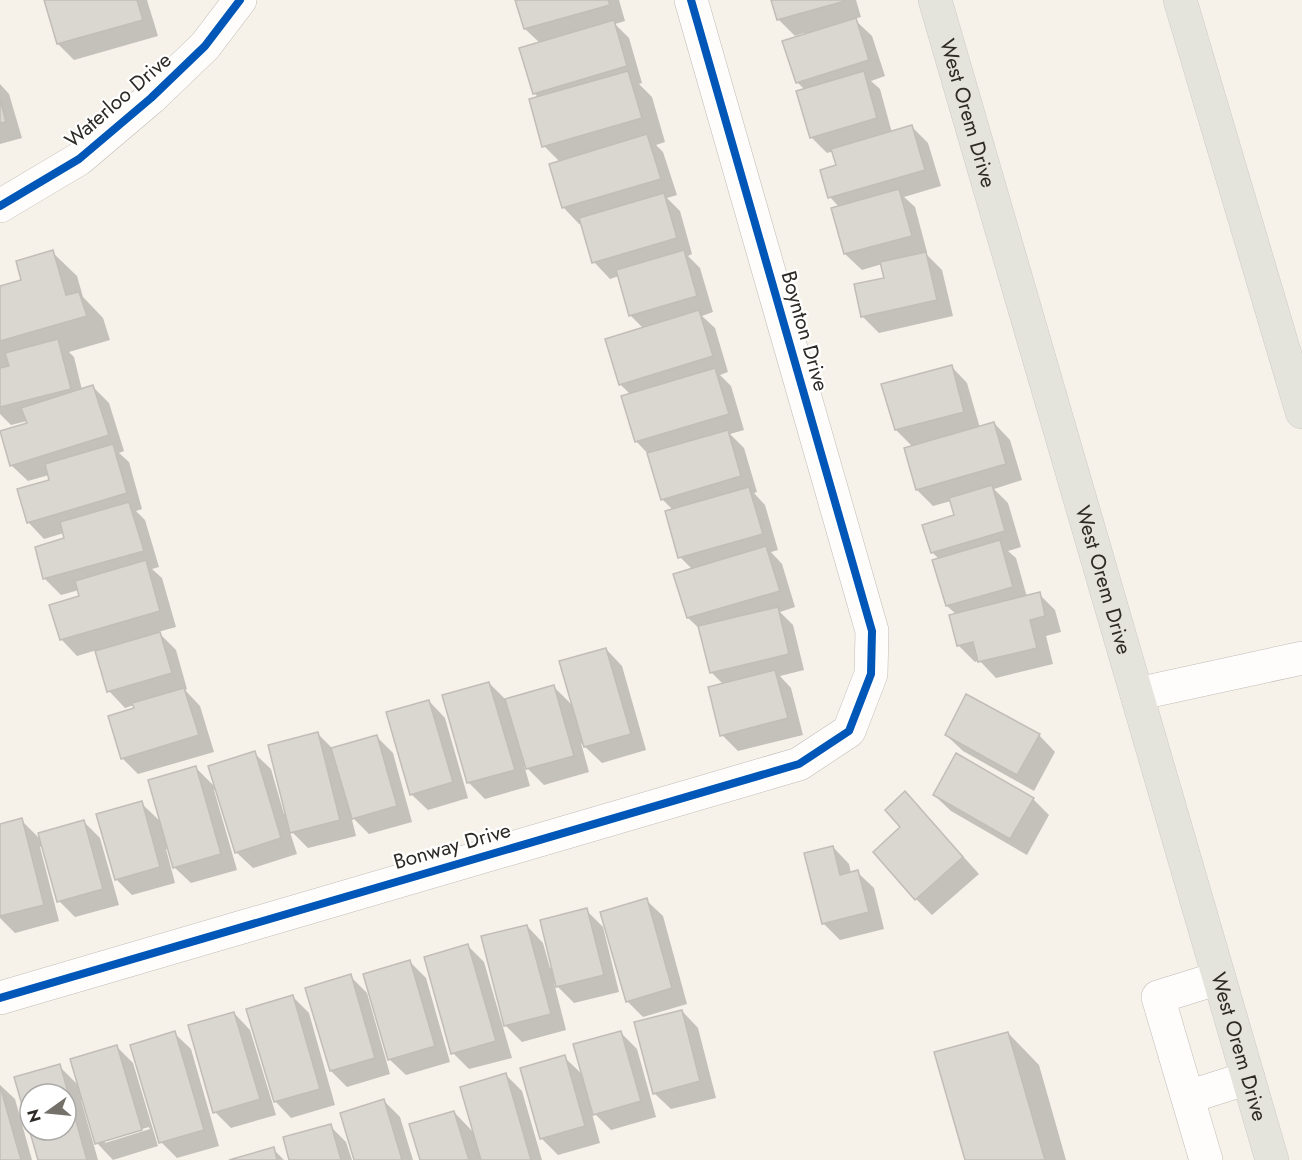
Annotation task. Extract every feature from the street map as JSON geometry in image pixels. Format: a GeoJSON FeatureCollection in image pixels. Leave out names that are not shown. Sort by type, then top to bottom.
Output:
{"type":"FeatureCollection","features":[{"type":"Feature","properties":{"kind":"main road","name":"West Orem Drive"},"geometry":{"type":"LineString","coordinates":[[934,0],[1272,1160]]}},
{"type":"Feature","properties":{"kind":"main road"},"geometry":{"type":"LineString","coordinates":[[1180,0],[1302,411]]}},
{"type":"Feature","properties":{"kind":"street","name":"Waterloo Drive"},"geometry":{"type":"LineString","coordinates":[[0,206],[79,159],[151,99],[205,46],[240,0]]}},
{"type":"Feature","properties":{"kind":"street","name":"Boynton Drive"},"geometry":{"type":"LineString","coordinates":[[691,0],[872,631],[871,674]]}},
{"type":"Feature","properties":{"kind":"street"},"geometry":{"type":"LineString","coordinates":[[1137,694],[1302,658]]}},
{"type":"Feature","properties":{"kind":"street","name":"Bonway Drive"},"geometry":{"type":"LineString","coordinates":[[0,998],[799,764],[849,731],[871,674]]}},
{"type":"Feature","properties":{"kind":"street"},"geometry":{"type":"LineString","coordinates":[[1206,1160],[1158,998],[1219,978]]}},
{"type":"Feature","properties":{"kind":"street"},"geometry":{"type":"LineString","coordinates":[[1188,1097],[1248,1078]]}},
{"type":"Feature","properties":{"kind":"building"},"geometry":{"type":"Polygon","coordinates":[[[44,0],[137,0],[143,20],[57,44],[44,0]]]}},
{"type":"Feature","properties":{"kind":"building"},"geometry":{"type":"Polygon","coordinates":[[[515,0],[608,0],[610,5],[524,29],[515,0]]]}},
{"type":"Feature","properties":{"kind":"building"},"geometry":{"type":"Polygon","coordinates":[[[771,0],[845,0],[845,1],[777,20],[771,0]]]}},
{"type":"Feature","properties":{"kind":"building"},"geometry":{"type":"Polygon","coordinates":[[[856,18],[869,60],[796,83],[782,41],[856,18]]]}},
{"type":"Feature","properties":{"kind":"building"},"geometry":{"type":"Polygon","coordinates":[[[614,20],[627,66],[533,94],[519,48],[614,20]]]}},
{"type":"Feature","properties":{"kind":"building"},"geometry":{"type":"Polygon","coordinates":[[[628,71],[642,118],[542,147],[529,99],[628,71]]]}},
{"type":"Feature","properties":{"kind":"building"},"geometry":{"type":"Polygon","coordinates":[[[864,71],[877,118],[810,138],[796,91],[864,71]]]}},
{"type":"Feature","properties":{"kind":"building"},"geometry":{"type":"Polygon","coordinates":[[[0,99],[6,122],[0,123],[0,99]]]}},
{"type":"Feature","properties":{"kind":"building"},"geometry":{"type":"Polygon","coordinates":[[[912,125],[925,170],[828,198],[820,170],[836,165],[831,149],[912,125]]]}},
{"type":"Feature","properties":{"kind":"building"},"geometry":{"type":"Polygon","coordinates":[[[647,134],[661,179],[562,208],[549,164],[647,134]]]}},
{"type":"Feature","properties":{"kind":"building"},"geometry":{"type":"Polygon","coordinates":[[[899,189],[912,236],[844,254],[831,208],[899,189]]]}},
{"type":"Feature","properties":{"kind":"building"},"geometry":{"type":"Polygon","coordinates":[[[664,193],[677,238],[592,263],[579,218],[664,193]]]}},
{"type":"Feature","properties":{"kind":"building"},"geometry":{"type":"Polygon","coordinates":[[[53,250],[66,295],[79,292],[87,316],[0,341],[0,286],[21,280],[16,261],[53,250]]]}},
{"type":"Feature","properties":{"kind":"building"},"geometry":{"type":"Polygon","coordinates":[[[684,250],[697,296],[629,316],[616,270],[684,250]]]}},
{"type":"Feature","properties":{"kind":"building"},"geometry":{"type":"Polygon","coordinates":[[[926,252],[937,300],[861,317],[854,284],[884,278],[880,262],[926,252]]]}},
{"type":"Feature","properties":{"kind":"building"},"geometry":{"type":"Polygon","coordinates":[[[699,310],[713,356],[619,385],[605,339],[699,310]]]}},
{"type":"Feature","properties":{"kind":"building"},"geometry":{"type":"Polygon","coordinates":[[[58,339],[71,389],[0,407],[0,368],[9,366],[5,353],[58,339]]]}},
{"type":"Feature","properties":{"kind":"building"},"geometry":{"type":"Polygon","coordinates":[[[952,365],[964,412],[895,430],[881,384],[952,365]]]}},
{"type":"Feature","properties":{"kind":"building"},"geometry":{"type":"Polygon","coordinates":[[[715,368],[729,414],[635,442],[621,396],[715,368]]]}},
{"type":"Feature","properties":{"kind":"building"},"geometry":{"type":"Polygon","coordinates":[[[93,385],[109,435],[10,466],[0,431],[27,423],[21,408],[93,385]]]}},
{"type":"Feature","properties":{"kind":"building"},"geometry":{"type":"Polygon","coordinates":[[[994,422],[1006,464],[916,490],[904,448],[994,422]]]}},
{"type":"Feature","properties":{"kind":"building"},"geometry":{"type":"Polygon","coordinates":[[[728,430],[741,476],[661,500],[647,453],[728,430]]]}},
{"type":"Feature","properties":{"kind":"building"},"geometry":{"type":"Polygon","coordinates":[[[113,444],[127,493],[27,523],[17,489],[49,480],[45,464],[113,444]]]}},
{"type":"Feature","properties":{"kind":"building"},"geometry":{"type":"Polygon","coordinates":[[[992,485],[1005,531],[931,553],[922,525],[954,515],[949,498],[992,485]]]}},
{"type":"Feature","properties":{"kind":"building"},"geometry":{"type":"Polygon","coordinates":[[[749,487],[763,534],[678,558],[665,511],[749,487]]]}},
{"type":"Feature","properties":{"kind":"building"},"geometry":{"type":"Polygon","coordinates":[[[129,502],[144,551],[43,579],[35,547],[64,538],[60,522],[129,502]]]}},
{"type":"Feature","properties":{"kind":"building"},"geometry":{"type":"Polygon","coordinates":[[[1000,540],[1013,587],[946,606],[932,560],[1000,540]]]}},
{"type":"Feature","properties":{"kind":"building"},"geometry":{"type":"Polygon","coordinates":[[[766,546],[780,591],[687,618],[673,574],[766,546]]]}},
{"type":"Feature","properties":{"kind":"building"},"geometry":{"type":"Polygon","coordinates":[[[146,560],[160,611],[60,640],[49,605],[79,596],[75,581],[146,560]]]}},
{"type":"Feature","properties":{"kind":"building"},"geometry":{"type":"Polygon","coordinates":[[[1040,592],[1045,616],[1030,620],[1037,648],[978,662],[973,642],[957,646],[949,615],[1040,592]]]}},
{"type":"Feature","properties":{"kind":"building"},"geometry":{"type":"Polygon","coordinates":[[[778,607],[789,654],[710,673],[698,626],[778,607]]]}},
{"type":"Feature","properties":{"kind":"building"},"geometry":{"type":"Polygon","coordinates":[[[160,632],[172,673],[107,692],[95,651],[160,632]]]}},
{"type":"Feature","properties":{"kind":"building"},"geometry":{"type":"Polygon","coordinates":[[[606,648],[631,734],[584,747],[559,661],[606,648]]]}},
{"type":"Feature","properties":{"kind":"building"},"geometry":{"type":"Polygon","coordinates":[[[775,670],[788,718],[720,736],[708,687],[775,670]]]}},
{"type":"Feature","properties":{"kind":"building"},"geometry":{"type":"Polygon","coordinates":[[[489,682],[515,770],[467,783],[442,695],[489,682]]]}},
{"type":"Feature","properties":{"kind":"building"},"geometry":{"type":"Polygon","coordinates":[[[554,685],[574,756],[526,769],[505,699],[554,685]]]}},
{"type":"Feature","properties":{"kind":"building"},"geometry":{"type":"Polygon","coordinates":[[[184,688],[199,735],[121,759],[108,716],[134,708],[132,703],[184,688]]]}},
{"type":"Feature","properties":{"kind":"building"},"geometry":{"type":"Polygon","coordinates":[[[966,694],[1040,734],[1017,775],[945,735],[966,694]]]}},
{"type":"Feature","properties":{"kind":"building"},"geometry":{"type":"Polygon","coordinates":[[[429,700],[453,782],[410,795],[386,712],[429,700]]]}},
{"type":"Feature","properties":{"kind":"building"},"geometry":{"type":"Polygon","coordinates":[[[318,732],[340,820],[290,833],[268,745],[318,732]]]}},
{"type":"Feature","properties":{"kind":"building"},"geometry":{"type":"Polygon","coordinates":[[[377,735],[397,806],[352,819],[331,748],[377,735]]]}},
{"type":"Feature","properties":{"kind":"building"},"geometry":{"type":"Polygon","coordinates":[[[255,751],[281,838],[235,853],[208,766],[255,751]]]}},
{"type":"Feature","properties":{"kind":"building"},"geometry":{"type":"Polygon","coordinates":[[[956,753],[1034,798],[1010,839],[933,795],[956,753]]]}},
{"type":"Feature","properties":{"kind":"building"},"geometry":{"type":"Polygon","coordinates":[[[196,766],[221,854],[173,868],[148,780],[196,766]]]}},
{"type":"Feature","properties":{"kind":"building"},"geometry":{"type":"Polygon","coordinates":[[[905,791],[963,857],[915,900],[873,852],[900,827],[885,810],[905,791]]]}},
{"type":"Feature","properties":{"kind":"building"},"geometry":{"type":"Polygon","coordinates":[[[142,801],[160,867],[115,880],[96,814],[142,801]]]}},
{"type":"Feature","properties":{"kind":"building"},"geometry":{"type":"Polygon","coordinates":[[[22,818],[44,905],[0,916],[0,824],[22,818]]]}},
{"type":"Feature","properties":{"kind":"building"},"geometry":{"type":"Polygon","coordinates":[[[84,820],[103,889],[57,902],[38,833],[84,820]]]}},
{"type":"Feature","properties":{"kind":"building"},"geometry":{"type":"Polygon","coordinates":[[[833,846],[840,875],[858,870],[869,912],[822,924],[804,853],[833,846]]]}},
{"type":"Feature","properties":{"kind":"building"},"geometry":{"type":"Polygon","coordinates":[[[647,898],[672,988],[626,1002],[600,912],[647,898]]]}},
{"type":"Feature","properties":{"kind":"building"},"geometry":{"type":"Polygon","coordinates":[[[587,908],[604,975],[556,987],[540,920],[587,908]]]}},
{"type":"Feature","properties":{"kind":"building"},"geometry":{"type":"Polygon","coordinates":[[[527,925],[551,1014],[504,1026],[481,936],[527,925]]]}},
{"type":"Feature","properties":{"kind":"building"},"geometry":{"type":"Polygon","coordinates":[[[468,944],[496,1041],[451,1054],[424,957],[468,944]]]}},
{"type":"Feature","properties":{"kind":"building"},"geometry":{"type":"Polygon","coordinates":[[[410,960],[435,1046],[388,1060],[363,974],[410,960]]]}},
{"type":"Feature","properties":{"kind":"building"},"geometry":{"type":"Polygon","coordinates":[[[351,974],[375,1058],[330,1071],[305,988],[351,974]]]}},
{"type":"Feature","properties":{"kind":"building"},"geometry":{"type":"Polygon","coordinates":[[[293,995],[320,1089],[274,1102],[246,1009],[293,995]]]}},
{"type":"Feature","properties":{"kind":"building"},"geometry":{"type":"Polygon","coordinates":[[[682,1010],[700,1081],[653,1094],[634,1022],[682,1010]]]}},
{"type":"Feature","properties":{"kind":"building"},"geometry":{"type":"Polygon","coordinates":[[[234,1012],[260,1099],[213,1113],[188,1025],[234,1012]]]}},
{"type":"Feature","properties":{"kind":"building"},"geometry":{"type":"Polygon","coordinates":[[[175,1031],[204,1130],[159,1143],[130,1045],[175,1031]]]}},
{"type":"Feature","properties":{"kind":"building"},"geometry":{"type":"Polygon","coordinates":[[[621,1031],[641,1101],[593,1115],[573,1044],[621,1031]]]}},
{"type":"Feature","properties":{"kind":"building"},"geometry":{"type":"Polygon","coordinates":[[[1008,1032],[1045,1160],[965,1160],[934,1052],[1008,1032]]]}},
{"type":"Feature","properties":{"kind":"building"},"geometry":{"type":"Polygon","coordinates":[[[117,1045],[142,1130],[95,1144],[70,1059],[117,1045]]]}},
{"type":"Feature","properties":{"kind":"building"},"geometry":{"type":"Polygon","coordinates":[[[565,1055],[585,1126],[540,1139],[520,1068],[565,1055]]]}},
{"type":"Feature","properties":{"kind":"building"},"geometry":{"type":"Polygon","coordinates":[[[60,1064],[65,1082],[18,1082],[18,1091],[14,1077],[60,1064]]]}},
{"type":"Feature","properties":{"kind":"building"},"geometry":{"type":"Polygon","coordinates":[[[506,1073],[531,1160],[481,1160],[460,1087],[506,1073]]]}},
{"type":"Feature","properties":{"kind":"building"},"geometry":{"type":"Polygon","coordinates":[[[0,1086],[21,1160],[0,1160],[0,1086]]]}},
{"type":"Feature","properties":{"kind":"building"},"geometry":{"type":"Polygon","coordinates":[[[384,1099],[402,1160],[354,1160],[340,1113],[384,1099]]]}},
{"type":"Feature","properties":{"kind":"building"},"geometry":{"type":"Polygon","coordinates":[[[454,1111],[469,1160],[420,1160],[409,1124],[454,1111]]]}},
{"type":"Feature","properties":{"kind":"building"},"geometry":{"type":"Polygon","coordinates":[[[331,1124],[341,1160],[289,1160],[283,1137],[331,1124]]]}},
{"type":"Feature","properties":{"kind":"building"},"geometry":{"type":"Polygon","coordinates":[[[78,1128],[87,1160],[38,1160],[33,1142],[78,1142],[78,1128]]]}},
{"type":"Feature","properties":{"kind":"building"},"geometry":{"type":"Polygon","coordinates":[[[274,1147],[277,1160],[229,1160],[274,1147]]]}},
{"type":"Feature","properties":{"kind":"cycle path"},"geometry":{"type":"LineString","coordinates":[[0,206],[79,159],[151,98],[205,46],[240,0]]}},
{"type":"Feature","properties":{"kind":"cycle path"},"geometry":{"type":"LineString","coordinates":[[0,998],[799,764],[849,731],[871,674],[872,631],[691,0]]}}]}
